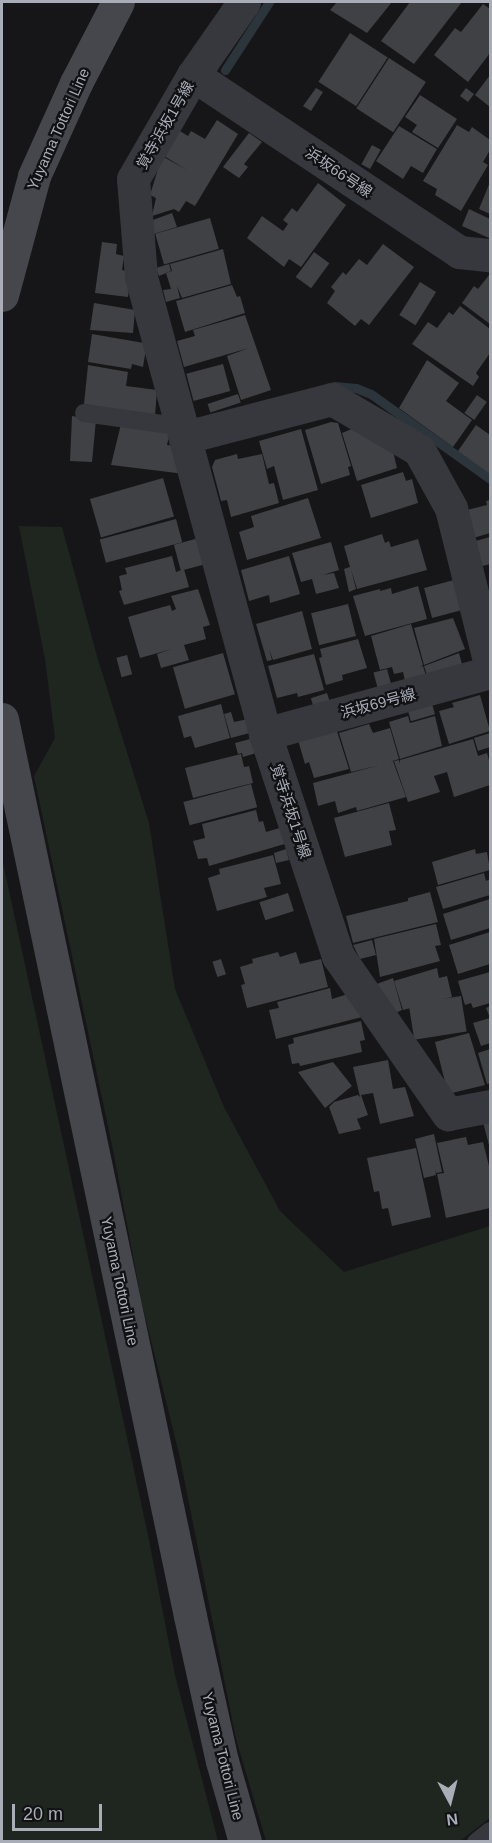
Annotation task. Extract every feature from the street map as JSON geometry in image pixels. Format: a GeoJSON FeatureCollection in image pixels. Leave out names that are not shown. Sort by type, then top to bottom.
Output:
{"type":"FeatureCollection","features":[{"type":"Feature","properties":{"kind":"main road","name":"Yuyama Tottori Line"},"geometry":{"type":"LineString","coordinates":[[2,296],[34,176],[76,83],[118,2]]}},
{"type":"Feature","properties":{"kind":"main road","name":"Yuyama Tottori Line"},"geometry":{"type":"LineString","coordinates":[[2,719],[192,1628],[222,1761],[245,1842]]}},
{"type":"Feature","properties":{"kind":"street","name":"覚寺浜坂1号線"},"geometry":{"type":"LineString","coordinates":[[244,2],[193,75],[134,178],[141,278],[266,734],[338,956],[448,1114],[490,1106]]}},
{"type":"Feature","properties":{"kind":"street","name":"浜坂66号線"},"geometry":{"type":"LineString","coordinates":[[193,75],[459,252],[490,255]]}},
{"type":"Feature","properties":{"kind":"street"},"geometry":{"type":"LineString","coordinates":[[184,432],[332,399],[419,450],[451,508],[490,665]]}},
{"type":"Feature","properties":{"kind":"street","name":"浜坂69号線"},"geometry":{"type":"LineString","coordinates":[[266,734],[490,672]]}},
{"type":"Feature","properties":{"kind":"lane"},"geometry":{"type":"LineString","coordinates":[[84,413],[184,432]]}},
{"type":"Feature","properties":{"kind":"lane"},"geometry":{"type":"LineString","coordinates":[[476,1842],[490,1831]]}},
{"type":"Feature","properties":{"kind":"shaded area"},"geometry":{"type":"Polygon","coordinates":[[[19,526],[62,527],[97,656],[149,823],[175,989],[224,1107],[280,1211],[344,1272],[490,1226],[490,1818],[460,1841],[266,1841],[236,1739],[180,1458],[142,1304],[113,1150],[34,776],[55,738],[45,659],[19,526]]]}},
{"type":"Feature","properties":{"kind":"shaded area"},"geometry":{"type":"Polygon","coordinates":[[[2,858],[148,1535],[175,1675],[218,1841],[2,1841],[2,858]]]}},
{"type":"Feature","properties":{"kind":"building"},"geometry":{"type":"Polygon","coordinates":[[[337,2],[392,2],[367,33],[330,10],[337,2]]]}},
{"type":"Feature","properties":{"kind":"building"},"geometry":{"type":"Polygon","coordinates":[[[410,2],[462,2],[414,64],[381,41],[410,2]]]}},
{"type":"Feature","properties":{"kind":"building"},"geometry":{"type":"Polygon","coordinates":[[[483,4],[490,9],[490,53],[468,82],[434,55],[455,28],[461,32],[483,4]]]}},
{"type":"Feature","properties":{"kind":"building"},"geometry":{"type":"Polygon","coordinates":[[[350,33],[388,58],[356,106],[318,82],[350,33]]]}},
{"type":"Feature","properties":{"kind":"building"},"geometry":{"type":"Polygon","coordinates":[[[389,58],[426,82],[393,132],[356,108],[389,58]]]}},
{"type":"Feature","properties":{"kind":"building"},"geometry":{"type":"Polygon","coordinates":[[[490,75],[490,107],[475,95],[490,75]]]}},
{"type":"Feature","properties":{"kind":"building"},"geometry":{"type":"Polygon","coordinates":[[[316,88],[323,92],[311,111],[303,106],[316,88]]]}},
{"type":"Feature","properties":{"kind":"building"},"geometry":{"type":"Polygon","coordinates":[[[466,88],[474,94],[468,102],[460,96],[466,88]]]}},
{"type":"Feature","properties":{"kind":"building"},"geometry":{"type":"Polygon","coordinates":[[[420,95],[457,119],[438,148],[412,132],[417,125],[405,117],[420,95]]]}},
{"type":"Feature","properties":{"kind":"building"},"geometry":{"type":"Polygon","coordinates":[[[217,120],[238,134],[195,206],[186,201],[179,212],[174,209],[152,216],[156,198],[150,195],[162,156],[187,170],[164,156],[180,131],[188,136],[191,131],[205,139],[217,120]]]}},
{"type":"Feature","properties":{"kind":"building"},"geometry":{"type":"Polygon","coordinates":[[[457,125],[469,132],[472,127],[490,140],[490,150],[483,162],[488,165],[461,211],[435,195],[437,189],[423,181],[457,125]]]}},
{"type":"Feature","properties":{"kind":"building"},"geometry":{"type":"Polygon","coordinates":[[[399,126],[437,149],[423,173],[411,166],[403,179],[376,161],[399,126]]]}},
{"type":"Feature","properties":{"kind":"building"},"geometry":{"type":"Polygon","coordinates":[[[249,133],[262,142],[244,164],[248,167],[239,178],[223,167],[249,133]]]}},
{"type":"Feature","properties":{"kind":"building"},"geometry":{"type":"Polygon","coordinates":[[[372,145],[381,150],[370,169],[361,164],[372,145]]]}},
{"type":"Feature","properties":{"kind":"building"},"geometry":{"type":"Polygon","coordinates":[[[490,182],[490,214],[479,209],[490,182]]]}},
{"type":"Feature","properties":{"kind":"building"},"geometry":{"type":"Polygon","coordinates":[[[318,183],[346,205],[301,267],[289,259],[284,267],[247,238],[262,216],[283,231],[288,224],[283,220],[292,208],[297,212],[318,183]]]}},
{"type":"Feature","properties":{"kind":"building"},"geometry":{"type":"Polygon","coordinates":[[[469,209],[490,219],[489,238],[462,226],[469,209]]]}},
{"type":"Feature","properties":{"kind":"building"},"geometry":{"type":"Polygon","coordinates":[[[172,213],[177,227],[150,235],[150,221],[172,213]]]}},
{"type":"Feature","properties":{"kind":"building"},"geometry":{"type":"Polygon","coordinates":[[[210,218],[219,249],[164,264],[155,234],[210,218]]]}},
{"type":"Feature","properties":{"kind":"building"},"geometry":{"type":"Polygon","coordinates":[[[102,242],[117,244],[116,254],[124,256],[122,270],[127,271],[130,280],[128,297],[95,293],[102,242]]]}},
{"type":"Feature","properties":{"kind":"building"},"geometry":{"type":"Polygon","coordinates":[[[383,244],[414,267],[369,325],[361,319],[355,326],[327,303],[335,291],[331,287],[343,272],[346,275],[359,259],[367,265],[383,244]]]}},
{"type":"Feature","properties":{"kind":"building"},"geometry":{"type":"Polygon","coordinates":[[[223,249],[231,284],[182,298],[177,286],[180,298],[166,302],[163,290],[171,289],[166,273],[172,271],[170,264],[223,249]]]}},
{"type":"Feature","properties":{"kind":"building"},"geometry":{"type":"Polygon","coordinates":[[[314,252],[329,263],[311,288],[296,277],[314,252]]]}},
{"type":"Feature","properties":{"kind":"building"},"geometry":{"type":"Polygon","coordinates":[[[169,264],[171,271],[159,276],[156,268],[169,264]]]}},
{"type":"Feature","properties":{"kind":"building"},"geometry":{"type":"Polygon","coordinates":[[[489,275],[490,324],[462,303],[474,286],[478,289],[489,275]]]}},
{"type":"Feature","properties":{"kind":"building"},"geometry":{"type":"Polygon","coordinates":[[[420,282],[436,292],[415,325],[399,315],[420,282]]]}},
{"type":"Feature","properties":{"kind":"building"},"geometry":{"type":"Polygon","coordinates":[[[232,285],[237,297],[240,296],[245,313],[185,332],[176,301],[232,285]]]}},
{"type":"Feature","properties":{"kind":"building"},"geometry":{"type":"Polygon","coordinates":[[[94,303],[135,310],[133,333],[90,330],[94,303]]]}},
{"type":"Feature","properties":{"kind":"building"},"geometry":{"type":"Polygon","coordinates":[[[460,306],[490,329],[490,353],[476,373],[479,377],[473,386],[412,344],[428,322],[437,328],[449,312],[453,315],[460,306]]]}},
{"type":"Feature","properties":{"kind":"building"},"geometry":{"type":"Polygon","coordinates":[[[245,315],[271,390],[241,400],[227,356],[249,348],[184,367],[177,341],[195,336],[193,330],[245,315]]]}},
{"type":"Feature","properties":{"kind":"building"},"geometry":{"type":"Polygon","coordinates":[[[92,334],[144,343],[146,349],[143,367],[132,364],[131,369],[88,362],[92,334]]]}},
{"type":"Feature","properties":{"kind":"building"},"geometry":{"type":"Polygon","coordinates":[[[427,360],[459,383],[446,401],[472,420],[453,447],[399,408],[427,360]]]}},
{"type":"Feature","properties":{"kind":"building"},"geometry":{"type":"Polygon","coordinates":[[[223,364],[230,391],[194,401],[186,374],[223,364]]]}},
{"type":"Feature","properties":{"kind":"building"},"geometry":{"type":"Polygon","coordinates":[[[88,365],[128,372],[126,386],[157,390],[155,416],[84,404],[88,365]]]}},
{"type":"Feature","properties":{"kind":"building"},"geometry":{"type":"Polygon","coordinates":[[[238,394],[241,403],[210,412],[208,404],[238,394]]]}},
{"type":"Feature","properties":{"kind":"building"},"geometry":{"type":"Polygon","coordinates":[[[477,395],[487,402],[474,420],[464,413],[477,395]]]}},
{"type":"Feature","properties":{"kind":"building"},"geometry":{"type":"Polygon","coordinates":[[[72,416],[96,420],[92,462],[70,461],[72,416]]]}},
{"type":"Feature","properties":{"kind":"building"},"geometry":{"type":"Polygon","coordinates":[[[331,422],[338,423],[351,466],[348,467],[350,475],[321,484],[305,430],[331,422]]]}},
{"type":"Feature","properties":{"kind":"building"},"geometry":{"type":"Polygon","coordinates":[[[121,424],[170,432],[167,445],[177,446],[185,474],[111,465],[121,424]]]}},
{"type":"Feature","properties":{"kind":"building"},"geometry":{"type":"Polygon","coordinates":[[[361,425],[392,447],[397,468],[357,481],[342,433],[361,425]]]}},
{"type":"Feature","properties":{"kind":"building"},"geometry":{"type":"Polygon","coordinates":[[[476,425],[490,435],[490,474],[458,451],[476,425]]]}},
{"type":"Feature","properties":{"kind":"building"},"geometry":{"type":"Polygon","coordinates":[[[301,429],[318,490],[283,500],[274,466],[267,469],[259,441],[301,429]]]}},
{"type":"Feature","properties":{"kind":"building"},"geometry":{"type":"Polygon","coordinates":[[[237,454],[238,459],[262,454],[269,484],[274,483],[279,503],[231,517],[227,500],[221,501],[212,467],[215,460],[237,454]]]}},
{"type":"Feature","properties":{"kind":"building"},"geometry":{"type":"Polygon","coordinates":[[[403,472],[406,481],[412,479],[418,503],[371,518],[361,485],[403,472]]]}},
{"type":"Feature","properties":{"kind":"building"},"geometry":{"type":"Polygon","coordinates":[[[163,478],[174,516],[101,537],[90,499],[163,478]]]}},
{"type":"Feature","properties":{"kind":"building"},"geometry":{"type":"Polygon","coordinates":[[[308,498],[321,538],[247,560],[239,532],[254,527],[251,516],[308,498]]]}},
{"type":"Feature","properties":{"kind":"building"},"geometry":{"type":"Polygon","coordinates":[[[490,500],[490,533],[470,539],[463,511],[487,505],[486,501],[490,500]]]}},
{"type":"Feature","properties":{"kind":"building"},"geometry":{"type":"Polygon","coordinates":[[[176,519],[182,542],[106,563],[100,539],[176,519]]]}},
{"type":"Feature","properties":{"kind":"building"},"geometry":{"type":"Polygon","coordinates":[[[382,534],[385,543],[389,541],[391,547],[418,539],[427,570],[357,589],[351,569],[356,589],[349,592],[344,569],[350,567],[344,546],[382,534]]]}},
{"type":"Feature","properties":{"kind":"building"},"geometry":{"type":"Polygon","coordinates":[[[490,537],[490,564],[479,567],[472,542],[490,537]]]}},
{"type":"Feature","properties":{"kind":"building"},"geometry":{"type":"Polygon","coordinates":[[[199,538],[206,564],[181,571],[174,545],[199,538]]]}},
{"type":"Feature","properties":{"kind":"building"},"geometry":{"type":"Polygon","coordinates":[[[331,542],[339,570],[323,575],[334,573],[339,588],[316,594],[312,579],[301,582],[292,553],[331,542]]]}},
{"type":"Feature","properties":{"kind":"building"},"geometry":{"type":"Polygon","coordinates":[[[172,556],[176,572],[184,569],[189,587],[124,605],[119,591],[122,590],[119,576],[127,574],[125,568],[172,556]]]}},
{"type":"Feature","properties":{"kind":"building"},"geometry":{"type":"Polygon","coordinates":[[[289,556],[300,594],[270,603],[269,595],[249,601],[241,570],[289,556]]]}},
{"type":"Feature","properties":{"kind":"building"},"geometry":{"type":"Polygon","coordinates":[[[454,580],[462,610],[432,618],[424,588],[454,580]]]}},
{"type":"Feature","properties":{"kind":"building"},"geometry":{"type":"Polygon","coordinates":[[[418,586],[427,619],[365,636],[353,596],[391,588],[392,594],[418,586]]]}},
{"type":"Feature","properties":{"kind":"building"},"geometry":{"type":"Polygon","coordinates":[[[198,589],[210,625],[203,627],[206,639],[184,645],[189,660],[161,668],[157,654],[172,649],[140,658],[128,617],[170,605],[172,611],[176,609],[171,596],[198,589]]]}},
{"type":"Feature","properties":{"kind":"building"},"geometry":{"type":"Polygon","coordinates":[[[348,604],[356,636],[319,645],[311,613],[348,604]]]}},
{"type":"Feature","properties":{"kind":"building"},"geometry":{"type":"Polygon","coordinates":[[[302,611],[312,649],[273,660],[269,649],[272,660],[267,661],[256,624],[302,611]]]}},
{"type":"Feature","properties":{"kind":"building"},"geometry":{"type":"Polygon","coordinates":[[[453,618],[465,649],[424,665],[414,628],[453,618]]]}},
{"type":"Feature","properties":{"kind":"building"},"geometry":{"type":"Polygon","coordinates":[[[411,624],[423,665],[420,667],[423,666],[427,679],[406,685],[403,672],[394,674],[392,667],[380,670],[371,636],[411,624]]]}},
{"type":"Feature","properties":{"kind":"building"},"geometry":{"type":"Polygon","coordinates":[[[358,639],[367,668],[342,675],[343,680],[326,685],[319,658],[322,657],[320,649],[358,639]]]}},
{"type":"Feature","properties":{"kind":"building"},"geometry":{"type":"Polygon","coordinates":[[[223,653],[235,694],[185,709],[173,667],[223,653]]]}},
{"type":"Feature","properties":{"kind":"building"},"geometry":{"type":"Polygon","coordinates":[[[459,653],[462,664],[427,675],[424,666],[459,653]]]}},
{"type":"Feature","properties":{"kind":"building"},"geometry":{"type":"Polygon","coordinates":[[[314,654],[324,690],[298,697],[297,693],[277,698],[268,666],[314,654]]]}},
{"type":"Feature","properties":{"kind":"building"},"geometry":{"type":"Polygon","coordinates":[[[127,655],[132,674],[122,677],[116,658],[127,655]]]}},
{"type":"Feature","properties":{"kind":"building"},"geometry":{"type":"Polygon","coordinates":[[[387,669],[392,688],[379,692],[373,673],[387,669]]]}},
{"type":"Feature","properties":{"kind":"building"},"geometry":{"type":"Polygon","coordinates":[[[327,693],[330,702],[314,707],[311,698],[327,693]]]}},
{"type":"Feature","properties":{"kind":"building"},"geometry":{"type":"Polygon","coordinates":[[[480,695],[490,731],[449,744],[439,711],[454,707],[452,703],[480,695]]]}},
{"type":"Feature","properties":{"kind":"building"},"geometry":{"type":"Polygon","coordinates":[[[430,697],[435,714],[411,721],[406,704],[430,697]]]}},
{"type":"Feature","properties":{"kind":"building"},"geometry":{"type":"Polygon","coordinates":[[[221,704],[230,738],[195,748],[191,736],[184,738],[178,716],[221,704]]]}},
{"type":"Feature","properties":{"kind":"building"},"geometry":{"type":"Polygon","coordinates":[[[231,712],[234,722],[253,718],[257,731],[231,738],[224,714],[231,712]]]}},
{"type":"Feature","properties":{"kind":"building"},"geometry":{"type":"Polygon","coordinates":[[[408,716],[410,723],[435,716],[442,746],[400,759],[389,722],[408,716]]]}},
{"type":"Feature","properties":{"kind":"building"},"geometry":{"type":"Polygon","coordinates":[[[369,724],[373,733],[390,728],[399,759],[389,762],[393,761],[406,797],[357,811],[356,807],[338,813],[335,801],[318,806],[313,783],[380,765],[351,772],[339,733],[369,724]]]}},
{"type":"Feature","properties":{"kind":"building"},"geometry":{"type":"Polygon","coordinates":[[[336,728],[349,769],[314,778],[309,762],[305,764],[298,740],[336,728]]]}},
{"type":"Feature","properties":{"kind":"building"},"geometry":{"type":"Polygon","coordinates":[[[490,733],[490,747],[478,751],[474,738],[490,733]]]}},
{"type":"Feature","properties":{"kind":"building"},"geometry":{"type":"Polygon","coordinates":[[[258,737],[262,751],[243,757],[242,753],[238,754],[235,743],[258,737]]]}},
{"type":"Feature","properties":{"kind":"building"},"geometry":{"type":"Polygon","coordinates":[[[473,739],[478,756],[487,753],[490,764],[490,785],[454,797],[447,772],[434,776],[440,792],[408,802],[394,761],[399,760],[400,764],[400,760],[473,739]]]}},
{"type":"Feature","properties":{"kind":"building"},"geometry":{"type":"Polygon","coordinates":[[[241,754],[244,767],[249,766],[253,783],[193,798],[185,768],[241,754]]]}},
{"type":"Feature","properties":{"kind":"building"},"geometry":{"type":"Polygon","coordinates":[[[251,784],[257,807],[190,825],[183,802],[251,784]]]}},
{"type":"Feature","properties":{"kind":"building"},"geometry":{"type":"Polygon","coordinates":[[[389,803],[396,830],[389,831],[392,845],[345,857],[334,818],[389,803]]]}},
{"type":"Feature","properties":{"kind":"building"},"geometry":{"type":"Polygon","coordinates":[[[256,810],[259,822],[263,821],[266,832],[283,827],[288,843],[209,866],[207,858],[198,859],[193,841],[205,838],[202,824],[256,810]]]}},
{"type":"Feature","properties":{"kind":"building"},"geometry":{"type":"Polygon","coordinates":[[[286,849],[289,860],[276,863],[274,853],[286,849]]]}},
{"type":"Feature","properties":{"kind":"building"},"geometry":{"type":"Polygon","coordinates":[[[475,849],[476,854],[487,852],[490,870],[438,885],[432,862],[475,849]]]}},
{"type":"Feature","properties":{"kind":"building"},"geometry":{"type":"Polygon","coordinates":[[[273,855],[281,884],[264,888],[267,897],[217,911],[208,878],[220,874],[219,869],[273,855]]]}},
{"type":"Feature","properties":{"kind":"building"},"geometry":{"type":"Polygon","coordinates":[[[484,873],[486,881],[490,879],[490,895],[443,909],[436,887],[484,873]]]}},
{"type":"Feature","properties":{"kind":"building"},"geometry":{"type":"Polygon","coordinates":[[[430,892],[438,922],[353,943],[346,916],[408,901],[408,898],[430,892]]]}},
{"type":"Feature","properties":{"kind":"building"},"geometry":{"type":"Polygon","coordinates":[[[288,893],[294,911],[265,920],[259,902],[288,893]]]}},
{"type":"Feature","properties":{"kind":"building"},"geometry":{"type":"Polygon","coordinates":[[[490,899],[490,928],[451,940],[443,914],[490,899]]]}},
{"type":"Feature","properties":{"kind":"building"},"geometry":{"type":"Polygon","coordinates":[[[436,924],[441,945],[435,946],[440,961],[380,977],[374,939],[436,924]]]}},
{"type":"Feature","properties":{"kind":"building"},"geometry":{"type":"Polygon","coordinates":[[[490,932],[490,964],[458,974],[449,945],[490,932]]]}},
{"type":"Feature","properties":{"kind":"building"},"geometry":{"type":"Polygon","coordinates":[[[372,940],[376,955],[360,959],[353,945],[372,940]]]}},
{"type":"Feature","properties":{"kind":"building"},"geometry":{"type":"Polygon","coordinates":[[[278,952],[280,957],[296,952],[300,964],[321,959],[328,987],[247,1008],[241,985],[245,984],[240,967],[253,963],[252,959],[278,952]]]}},
{"type":"Feature","properties":{"kind":"building"},"geometry":{"type":"Polygon","coordinates":[[[221,959],[226,974],[217,977],[212,962],[221,959]]]}},
{"type":"Feature","properties":{"kind":"building"},"geometry":{"type":"Polygon","coordinates":[[[437,968],[439,978],[447,976],[452,997],[403,1010],[394,981],[437,968]]]}},
{"type":"Feature","properties":{"kind":"building"},"geometry":{"type":"Polygon","coordinates":[[[490,972],[490,1003],[473,1008],[471,1003],[465,1005],[458,981],[490,972]]]}},
{"type":"Feature","properties":{"kind":"building"},"geometry":{"type":"Polygon","coordinates":[[[393,978],[402,1010],[393,1014],[374,985],[393,978]]]}},
{"type":"Feature","properties":{"kind":"building"},"geometry":{"type":"Polygon","coordinates":[[[330,988],[332,999],[348,994],[362,1017],[276,1039],[269,1010],[279,1008],[277,1002],[330,988]]]}},
{"type":"Feature","properties":{"kind":"building"},"geometry":{"type":"Polygon","coordinates":[[[461,996],[467,1032],[414,1040],[409,1004],[461,996]]]}},
{"type":"Feature","properties":{"kind":"building"},"geometry":{"type":"Polygon","coordinates":[[[490,1006],[490,1018],[486,1008],[490,1006]]]}},
{"type":"Feature","properties":{"kind":"building"},"geometry":{"type":"Polygon","coordinates":[[[490,1018],[490,1043],[481,1046],[473,1023],[490,1018]]]}},
{"type":"Feature","properties":{"kind":"building"},"geometry":{"type":"Polygon","coordinates":[[[361,1021],[365,1040],[360,1041],[362,1052],[300,1066],[299,1063],[292,1064],[288,1045],[294,1043],[293,1038],[361,1021]]]}},
{"type":"Feature","properties":{"kind":"building"},"geometry":{"type":"Polygon","coordinates":[[[469,1033],[485,1085],[452,1093],[447,1090],[435,1042],[469,1033]]]}},
{"type":"Feature","properties":{"kind":"building"},"geometry":{"type":"Polygon","coordinates":[[[490,1049],[490,1083],[487,1084],[478,1053],[490,1049]]]}},
{"type":"Feature","properties":{"kind":"building"},"geometry":{"type":"Polygon","coordinates":[[[388,1060],[393,1089],[405,1087],[414,1116],[380,1124],[373,1093],[361,1095],[368,1115],[357,1119],[361,1129],[339,1134],[329,1107],[334,1102],[358,1095],[360,1097],[353,1067],[388,1060]]]}},
{"type":"Feature","properties":{"kind":"building"},"geometry":{"type":"Polygon","coordinates":[[[333,1062],[352,1086],[325,1108],[298,1072],[333,1062]]]}},
{"type":"Feature","properties":{"kind":"building"},"geometry":{"type":"Polygon","coordinates":[[[490,1120],[490,1149],[483,1122],[490,1120]]]}},
{"type":"Feature","properties":{"kind":"building"},"geometry":{"type":"Polygon","coordinates":[[[434,1134],[442,1172],[436,1173],[435,1169],[436,1175],[424,1178],[415,1139],[434,1134]]]}},
{"type":"Feature","properties":{"kind":"building"},"geometry":{"type":"Polygon","coordinates":[[[466,1137],[468,1145],[483,1142],[490,1170],[490,1208],[446,1218],[437,1174],[444,1173],[437,1143],[466,1137]]]}},
{"type":"Feature","properties":{"kind":"building"},"geometry":{"type":"Polygon","coordinates":[[[416,1148],[431,1217],[392,1226],[388,1208],[382,1209],[379,1191],[374,1192],[367,1158],[416,1148]]]}},
{"type":"Feature","properties":{"kind":"waterway"},"geometry":{"type":"LineString","coordinates":[[225,70],[269,2]]}},
{"type":"Feature","properties":{"kind":"waterway"},"geometry":{"type":"LineString","coordinates":[[334,386],[356,388],[371,394],[490,479]]}}]}
